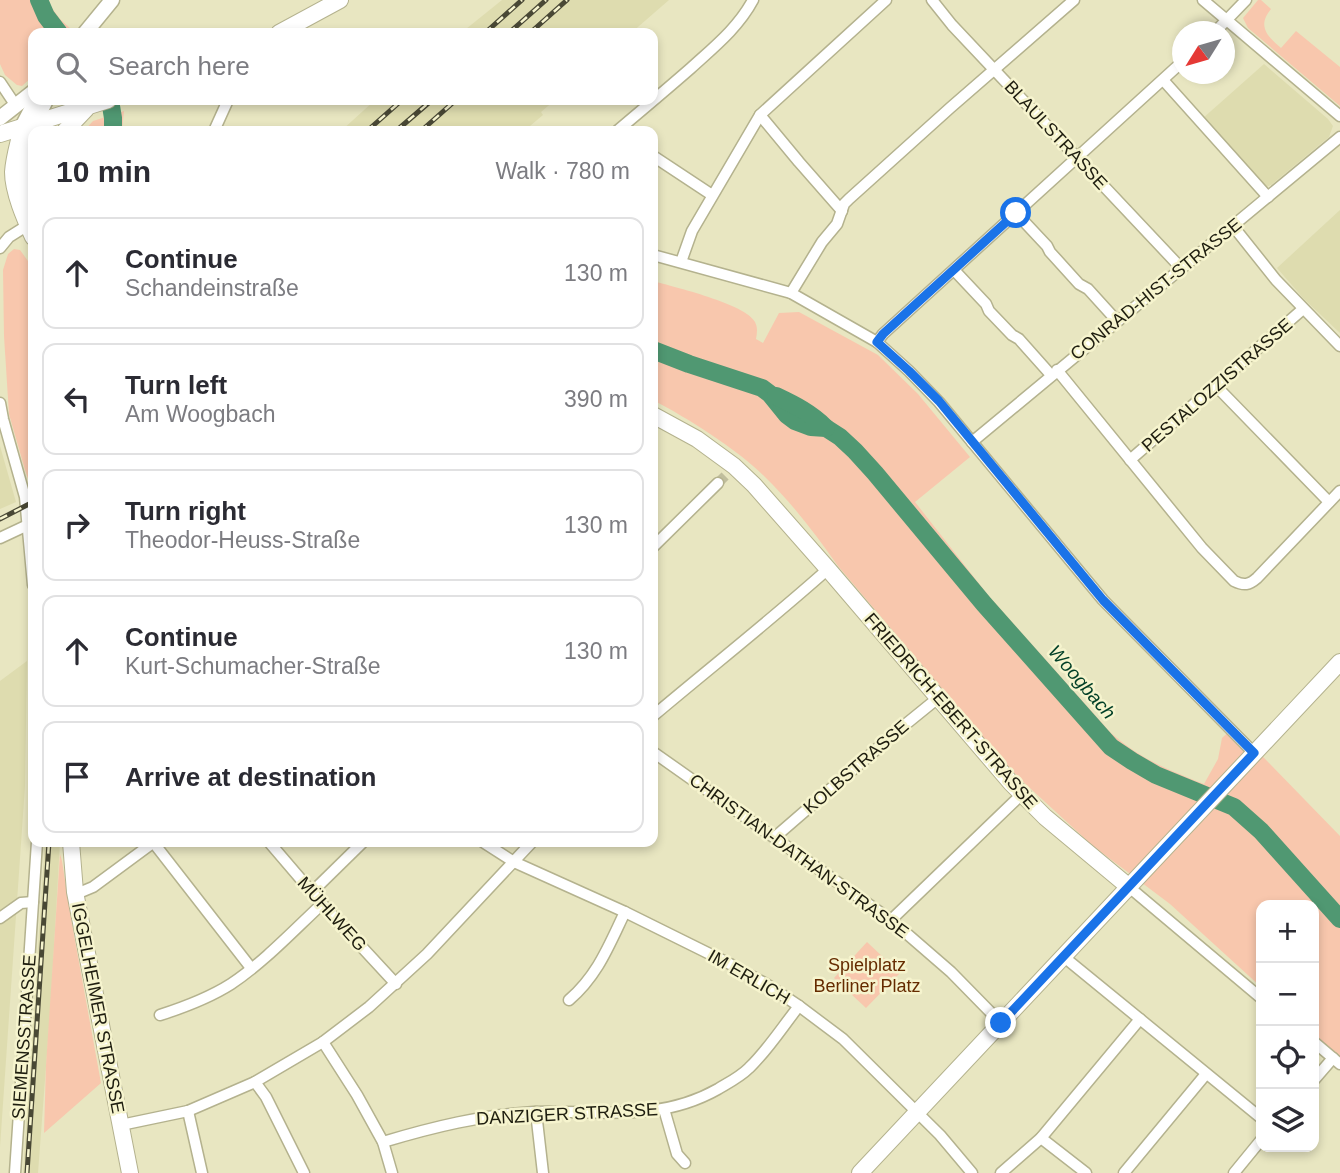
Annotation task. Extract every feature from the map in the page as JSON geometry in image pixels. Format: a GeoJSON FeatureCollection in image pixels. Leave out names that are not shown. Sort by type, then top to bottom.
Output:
{"type":"FeatureCollection","features":[{"type":"Feature","properties":{"kind":"main road"},"geometry":{"type":"LineString","coordinates":[[287,28],[340,0]]}},
{"type":"Feature","properties":{"kind":"main road"},"geometry":{"type":"LineString","coordinates":[[36,126],[94,105]]}},
{"type":"Feature","properties":{"kind":"main road"},"geometry":{"type":"LineString","coordinates":[[71,126],[97,105]]}},
{"type":"Feature","properties":{"kind":"main road"},"geometry":{"type":"LineString","coordinates":[[0,134],[28,129]]}},
{"type":"Feature","properties":{"kind":"main road"},"geometry":{"type":"LineString","coordinates":[[28,135],[13,170],[17,196],[28,225]]}},
{"type":"Feature","properties":{"kind":"main road"},"geometry":{"type":"LineString","coordinates":[[0,164],[13,179]]}},
{"type":"Feature","properties":{"kind":"main road","name":"FRIEDRICH-EBERT-STRASSE"},"geometry":{"type":"LineString","coordinates":[[658,418],[697,439],[754,485],[996,767],[1045,817],[1129,887]]}},
{"type":"Feature","properties":{"kind":"main road"},"geometry":{"type":"LineString","coordinates":[[860,1173],[1340,662]]}},
{"type":"Feature","properties":{"kind":"main road","name":"IGGELHEIMER STRASSE"},"geometry":{"type":"LineString","coordinates":[[71,847],[75,892],[130,1173]]}},
{"type":"Feature","properties":{"kind":"street"},"geometry":{"type":"LineString","coordinates":[[89,28],[112,0]]}},
{"type":"Feature","properties":{"kind":"street"},"geometry":{"type":"LineString","coordinates":[[658,97],[732,31],[752,0]]}},
{"type":"Feature","properties":{"kind":"street"},"geometry":{"type":"LineString","coordinates":[[681,262],[692,230],[760,114],[886,0]]}},
{"type":"Feature","properties":{"kind":"street","name":"BLAULSTRASSE"},"geometry":{"type":"LineString","coordinates":[[932,0],[1181,268]]}},
{"type":"Feature","properties":{"kind":"street"},"geometry":{"type":"LineString","coordinates":[[792,293],[822,242],[837,224],[844,204],[1074,0]]}},
{"type":"Feature","properties":{"kind":"street"},"geometry":{"type":"LineString","coordinates":[[1203,0],[1340,116]]}},
{"type":"Feature","properties":{"kind":"street"},"geometry":{"type":"LineString","coordinates":[[1227,20],[1246,0]]}},
{"type":"Feature","properties":{"kind":"street"},"geometry":{"type":"LineString","coordinates":[[877,342],[1172,73]]}},
{"type":"Feature","properties":{"kind":"street"},"geometry":{"type":"LineString","coordinates":[[1164,81],[1268,197]]}},
{"type":"Feature","properties":{"kind":"street"},"geometry":{"type":"LineString","coordinates":[[0,82],[16,106]]}},
{"type":"Feature","properties":{"kind":"street"},"geometry":{"type":"LineString","coordinates":[[0,118],[28,96]]}},
{"type":"Feature","properties":{"kind":"street"},"geometry":{"type":"LineString","coordinates":[[31,126],[35,105]]}},
{"type":"Feature","properties":{"kind":"street"},"geometry":{"type":"LineString","coordinates":[[32,126],[43,105]]}},
{"type":"Feature","properties":{"kind":"street"},"geometry":{"type":"LineString","coordinates":[[216,126],[226,105]]}},
{"type":"Feature","properties":{"kind":"street"},"geometry":{"type":"LineString","coordinates":[[623,126],[648,105]]}},
{"type":"Feature","properties":{"kind":"street"},"geometry":{"type":"LineString","coordinates":[[760,114],[842,211]]}},
{"type":"Feature","properties":{"kind":"street","name":"CONRAD-HIST-STRASSE"},"geometry":{"type":"LineString","coordinates":[[972,442],[1340,137]]}},
{"type":"Feature","properties":{"kind":"street"},"geometry":{"type":"LineString","coordinates":[[658,159],[712,195]]}},
{"type":"Feature","properties":{"kind":"street"},"geometry":{"type":"LineString","coordinates":[[1016,213],[1116,321]]}},
{"type":"Feature","properties":{"kind":"street"},"geometry":{"type":"LineString","coordinates":[[0,248],[9,237],[28,225]]}},
{"type":"Feature","properties":{"kind":"street"},"geometry":{"type":"LineString","coordinates":[[1233,226],[1276,280],[1340,346]]}},
{"type":"Feature","properties":{"kind":"street"},"geometry":{"type":"LineString","coordinates":[[658,256],[792,293],[877,342],[926,388],[1103,600],[1254,753]]}},
{"type":"Feature","properties":{"kind":"street"},"geometry":{"type":"LineString","coordinates":[[954,270],[1004,327],[1054,373],[1202,548],[1234,581],[1247,584],[1257,578],[1340,491]]}},
{"type":"Feature","properties":{"kind":"street","name":"PESTALOZZISTRASSE"},"geometry":{"type":"LineString","coordinates":[[1130,460],[1303,309]]}},
{"type":"Feature","properties":{"kind":"street"},"geometry":{"type":"LineString","coordinates":[[1216,386],[1329,502]]}},
{"type":"Feature","properties":{"kind":"street"},"geometry":{"type":"LineString","coordinates":[[0,403],[28,513]]}},
{"type":"Feature","properties":{"kind":"street"},"geometry":{"type":"LineString","coordinates":[[658,542],[718,483]]}},
{"type":"Feature","properties":{"kind":"street"},"geometry":{"type":"LineString","coordinates":[[0,538],[28,524]]}},
{"type":"Feature","properties":{"kind":"street"},"geometry":{"type":"LineString","coordinates":[[658,712],[828,569]]}},
{"type":"Feature","properties":{"kind":"street","name":"KOLBSTRASSE"},"geometry":{"type":"LineString","coordinates":[[775,837],[938,698]]}},
{"type":"Feature","properties":{"kind":"street","name":"CHRISTIAN-DATHAN-STRASSE"},"geometry":{"type":"LineString","coordinates":[[658,755],[891,920],[951,972],[1001,1023]]}},
{"type":"Feature","properties":{"kind":"street"},"geometry":{"type":"LineString","coordinates":[[891,920],[1022,794]]}},
{"type":"Feature","properties":{"kind":"street","name":"SIEMENSSTRASSE"},"geometry":{"type":"LineString","coordinates":[[15,1173],[37,847]]}},
{"type":"Feature","properties":{"kind":"street"},"geometry":{"type":"LineString","coordinates":[[75,892],[93,887],[147,847]]}},
{"type":"Feature","properties":{"kind":"street"},"geometry":{"type":"LineString","coordinates":[[158,847],[251,968]]}},
{"type":"Feature","properties":{"kind":"street","name":"MÜHLWEG"},"geometry":{"type":"LineString","coordinates":[[273,847],[396,984]]}},
{"type":"Feature","properties":{"kind":"street"},"geometry":{"type":"LineString","coordinates":[[312,892],[358,847]]}},
{"type":"Feature","properties":{"kind":"street","name":"IM ERLICH"},"geometry":{"type":"LineString","coordinates":[[491,847],[514,862],[625,912],[766,984],[799,1006],[844,1039],[940,1135],[972,1173]]}},
{"type":"Feature","properties":{"kind":"street"},"geometry":{"type":"LineString","coordinates":[[121,1125],[188,1111],[255,1082],[323,1042],[369,1007],[428,954],[528,847]]}},
{"type":"Feature","properties":{"kind":"street","name":"FRIEDRICH-EBERT-STRASSE"},"geometry":{"type":"LineString","coordinates":[[1129,887],[1256,994]]}},
{"type":"Feature","properties":{"kind":"street"},"geometry":{"type":"LineString","coordinates":[[0,918],[21,903],[33,902]]}},
{"type":"Feature","properties":{"kind":"street"},"geometry":{"type":"LineString","coordinates":[[160,1015],[191,1005],[232,983],[322,904]]}},
{"type":"Feature","properties":{"kind":"street"},"geometry":{"type":"LineString","coordinates":[[569,1000],[582,989],[596,970],[625,912]]}},
{"type":"Feature","properties":{"kind":"street"},"geometry":{"type":"LineString","coordinates":[[1064,957],[1256,1114]]}},
{"type":"Feature","properties":{"kind":"street","name":"DANZIGER STRASSE"},"geometry":{"type":"LineString","coordinates":[[383,1142],[468,1119],[536,1112],[636,1113],[674,1107],[709,1093],[738,1077],[749,1068],[799,1006]]}},
{"type":"Feature","properties":{"kind":"street"},"geometry":{"type":"LineString","coordinates":[[1001,1173],[1041,1138],[1140,1019]]}},
{"type":"Feature","properties":{"kind":"street"},"geometry":{"type":"LineString","coordinates":[[323,1042],[383,1142],[392,1173]]}},
{"type":"Feature","properties":{"kind":"street"},"geometry":{"type":"LineString","coordinates":[[1319,1046],[1337,1061],[1319,1076]]}},
{"type":"Feature","properties":{"kind":"street"},"geometry":{"type":"LineString","coordinates":[[1124,1173],[1206,1074]]}},
{"type":"Feature","properties":{"kind":"street"},"geometry":{"type":"LineString","coordinates":[[255,1082],[266,1097],[304,1173]]}},
{"type":"Feature","properties":{"kind":"street"},"geometry":{"type":"LineString","coordinates":[[664,1109],[677,1154],[685,1163]]}},
{"type":"Feature","properties":{"kind":"street"},"geometry":{"type":"LineString","coordinates":[[188,1111],[202,1173]]}},
{"type":"Feature","properties":{"kind":"street"},"geometry":{"type":"LineString","coordinates":[[536,1112],[543,1173]]}},
{"type":"Feature","properties":{"kind":"street"},"geometry":{"type":"LineString","coordinates":[[1041,1138],[1086,1173]]}},
{"type":"Feature","properties":{"kind":"street"},"geometry":{"type":"LineString","coordinates":[[1234,1173],[1256,1146]]}},
{"type":"Feature","properties":{"kind":"shaded area"},"geometry":{"type":"Polygon","coordinates":[[[502,0],[669,0],[637,28],[467,28],[502,0]]]}},
{"type":"Feature","properties":{"kind":"shaded area"},"geometry":{"type":"Polygon","coordinates":[[[1264,64],[1333,126],[1329,137],[1266,187],[1202,119],[1264,64]]]}},
{"type":"Feature","properties":{"kind":"shaded area"},"geometry":{"type":"Polygon","coordinates":[[[370,105],[549,105],[541,112],[543,115],[530,126],[346,126],[370,105]]]}},
{"type":"Feature","properties":{"kind":"shaded area"},"geometry":{"type":"Polygon","coordinates":[[[1340,210],[1340,333],[1304,299],[1277,268],[1340,210]]]}},
{"type":"Feature","properties":{"kind":"shaded area"},"geometry":{"type":"Polygon","coordinates":[[[0,446],[16,502],[0,509],[0,446]]]}},
{"type":"Feature","properties":{"kind":"shaded area"},"geometry":{"type":"Polygon","coordinates":[[[27,661],[25,786],[0,1147],[0,681],[27,661]]]}},
{"type":"Feature","properties":{"kind":"shaded area"},"geometry":{"type":"Polygon","coordinates":[[[45,847],[60,847],[38,1173],[23,1173],[45,847]]]}},
{"type":"Feature","properties":{"kind":"green space"},"geometry":{"type":"Polygon","coordinates":[[[0,0],[46,0],[70,28],[28,28],[28,81],[22,86],[5,75],[0,64],[0,0]]]}},
{"type":"Feature","properties":{"kind":"green space"},"geometry":{"type":"Polygon","coordinates":[[[1258,0],[1271,9],[1264,26],[1281,48],[1296,31],[1340,67],[1340,106],[1248,28],[1243,18],[1258,0]]]}},
{"type":"Feature","properties":{"kind":"green space"},"geometry":{"type":"Polygon","coordinates":[[[124,111],[122,126],[88,126],[93,121],[124,111]]]}},
{"type":"Feature","properties":{"kind":"green space"},"geometry":{"type":"Polygon","coordinates":[[[14,249],[20,250],[28,261],[28,479],[9,414],[3,270],[8,254],[14,249]]]}},
{"type":"Feature","properties":{"kind":"green space"},"geometry":{"type":"Polygon","coordinates":[[[658,282],[708,297],[749,315],[757,328],[756,339],[763,343],[779,313],[799,312],[878,355],[918,394],[970,457],[915,502],[988,595],[1111,733],[1144,757],[1204,784],[1218,759],[1222,738],[1234,727],[1340,836],[1340,1058],[1319,1039],[1319,900],[1256,900],[1256,982],[1170,904],[1093,846],[1019,778],[838,566],[804,520],[754,466],[727,445],[658,403],[658,282]]]}},
{"type":"Feature","properties":{"kind":"green space"},"geometry":{"type":"Polygon","coordinates":[[[60,854],[101,1083],[44,1133],[46,1065],[60,854]]]}},
{"type":"Feature","properties":{"kind":"green space","name":"Spielplatz Berliner Platz"},"geometry":{"type":"Polygon","coordinates":[[[867,942],[900,973],[866,1008],[834,978],[867,942]]]}},
{"type":"Feature","properties":{"kind":"waterway","name":"Woogbach"},"geometry":{"type":"LineString","coordinates":[[39,0],[55,28]]}},
{"type":"Feature","properties":{"kind":"waterway","name":"Woogbach"},"geometry":{"type":"LineString","coordinates":[[111,105],[113,126]]}},
{"type":"Feature","properties":{"kind":"waterway","name":"Woogbach"},"geometry":{"type":"LineString","coordinates":[[658,352],[762,388],[795,421],[811,427],[826,428],[840,437],[875,473],[984,604],[1111,747],[1156,775],[1234,807],[1261,831],[1340,919]]}},
{"type":"Feature","properties":{"kind":"waterway","name":"Woogbach"},"geometry":{"type":"LineString","coordinates":[[776,396],[815,418],[826,428]]}},
{"type":"Feature","properties":{"kind":"tunnel"},"geometry":{"type":"LineString","coordinates":[[718,483],[728,473]]}},
{"type":"Feature","properties":{"kind":"railway"},"geometry":{"type":"LineString","coordinates":[[491,28],[522,0]]}},
{"type":"Feature","properties":{"kind":"railway"},"geometry":{"type":"LineString","coordinates":[[515,28],[546,0]]}},
{"type":"Feature","properties":{"kind":"railway"},"geometry":{"type":"LineString","coordinates":[[536,28],[567,0]]}},
{"type":"Feature","properties":{"kind":"railway"},"geometry":{"type":"LineString","coordinates":[[373,126],[396,105]]}},
{"type":"Feature","properties":{"kind":"railway"},"geometry":{"type":"LineString","coordinates":[[402,126],[426,105]]}},
{"type":"Feature","properties":{"kind":"railway"},"geometry":{"type":"LineString","coordinates":[[427,126],[450,105]]}},
{"type":"Feature","properties":{"kind":"railway"},"geometry":{"type":"LineString","coordinates":[[0,519],[28,505]]}},
{"type":"Feature","properties":{"kind":"railway"},"geometry":{"type":"LineString","coordinates":[[27,1173],[49,847]]}},
{"type":"Feature","properties":{"kind":"route"},"geometry":{"type":"LineString","coordinates":[[1001,1023],[1254,753],[1103,600],[939,401],[877,342],[1016,213]]}}]}
